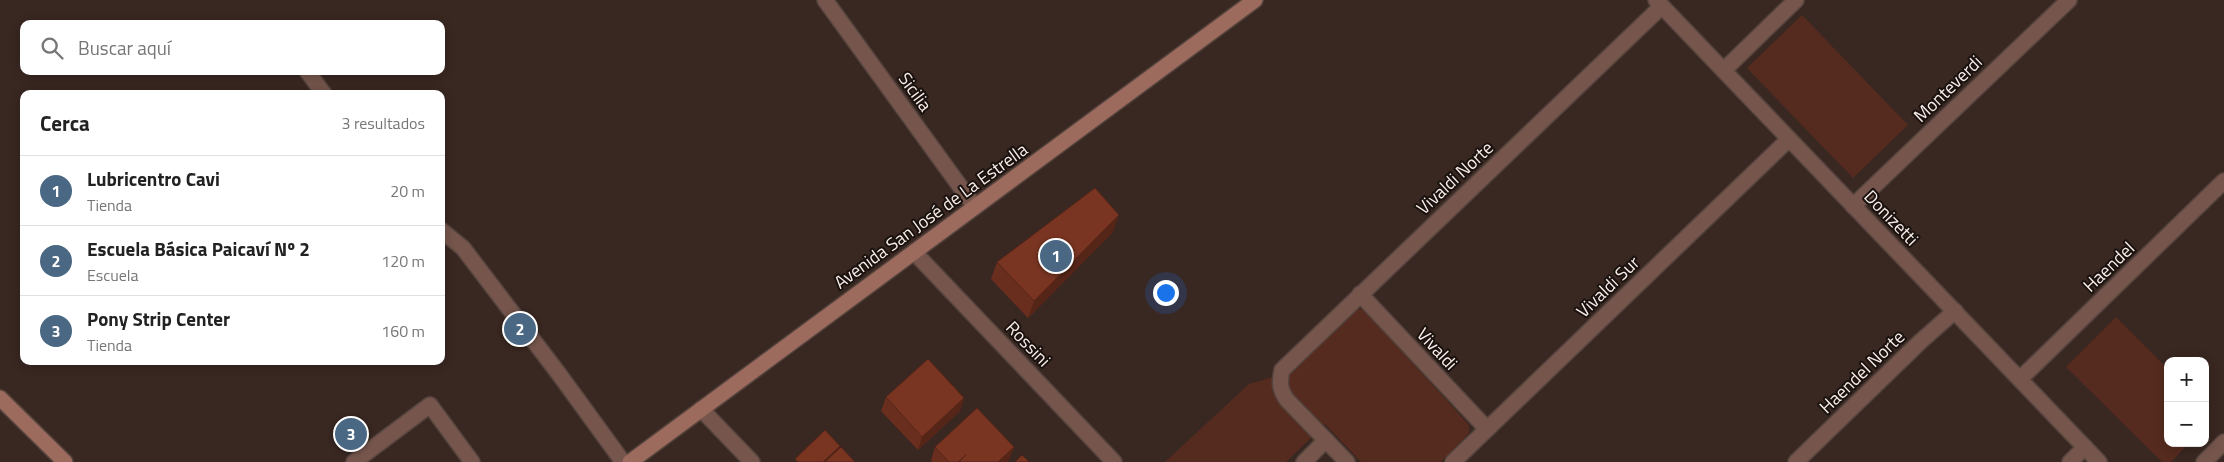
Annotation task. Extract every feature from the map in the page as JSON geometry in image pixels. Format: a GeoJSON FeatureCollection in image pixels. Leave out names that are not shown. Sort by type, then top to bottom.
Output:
{"type":"FeatureCollection","features":[{"type":"Feature","properties":{"kind":"main road","name":"Avenida San José de La Estrella"},"geometry":{"type":"LineString","coordinates":[[630,462],[1255,0]]}},
{"type":"Feature","properties":{"kind":"main road"},"geometry":{"type":"LineString","coordinates":[[0,398],[65,462]]}},
{"type":"Feature","properties":{"kind":"street","name":"Sicilia"},"geometry":{"type":"LineString","coordinates":[[825,0],[975,207]]}},
{"type":"Feature","properties":{"kind":"street"},"geometry":{"type":"LineString","coordinates":[[1724,70],[1796,0]]}},
{"type":"Feature","properties":{"kind":"street","name":"Monteverdi"},"geometry":{"type":"LineString","coordinates":[[1853,206],[2069,0]]}},
{"type":"Feature","properties":{"kind":"street","name":"Donizetti"},"geometry":{"type":"LineString","coordinates":[[1659,3],[2099,462]]}},
{"type":"Feature","properties":{"kind":"street","name":"Vivaldi Norte"},"geometry":{"type":"LineString","coordinates":[[1326,440],[1287,400],[1281,391],[1280,380],[1282,370],[1288,362],[1659,3]]}},
{"type":"Feature","properties":{"kind":"street"},"geometry":{"type":"LineString","coordinates":[[310,75],[321,90]]}},
{"type":"Feature","properties":{"kind":"street","name":"Vivaldi Sur"},"geometry":{"type":"LineString","coordinates":[[1453,462],[1789,139]]}},
{"type":"Feature","properties":{"kind":"street","name":"Haendel"},"geometry":{"type":"LineString","coordinates":[[2020,379],[2224,181]]}},
{"type":"Feature","properties":{"kind":"street"},"geometry":{"type":"LineString","coordinates":[[445,233],[463,248],[560,374],[623,462]]}},
{"type":"Feature","properties":{"kind":"street","name":"Rossini"},"geometry":{"type":"LineString","coordinates":[[914,252],[1114,462]]}},
{"type":"Feature","properties":{"kind":"street","name":"Vivaldi"},"geometry":{"type":"LineString","coordinates":[[1360,294],[1487,430]]}},
{"type":"Feature","properties":{"kind":"street","name":"Haendel Norte"},"geometry":{"type":"LineString","coordinates":[[1796,462],[1921,340],[1955,311]]}},
{"type":"Feature","properties":{"kind":"street"},"geometry":{"type":"LineString","coordinates":[[354,462],[430,405],[472,462]]}},
{"type":"Feature","properties":{"kind":"street"},"geometry":{"type":"LineString","coordinates":[[701,409],[752,462]]}},
{"type":"Feature","properties":{"kind":"street"},"geometry":{"type":"LineString","coordinates":[[1304,462],[1326,440],[1347,462]]}},
{"type":"Feature","properties":{"kind":"street"},"geometry":{"type":"LineString","coordinates":[[2204,462],[2224,442]]}},
{"type":"Feature","properties":{"kind":"street"},"geometry":{"type":"LineString","coordinates":[[2070,462],[2085,447]]}},
{"type":"Feature","properties":{"kind":"shaded area"},"geometry":{"type":"Polygon","coordinates":[[[1802,15],[1908,125],[1853,178],[1747,68],[1802,15]]]}},
{"type":"Feature","properties":{"kind":"shaded area"},"geometry":{"type":"Polygon","coordinates":[[[1363,309],[1469,425],[1469,433],[1441,462],[1361,462],[1325,424],[1286,462],[1165,462],[1249,384],[1294,371],[1353,310],[1363,309]]]}},
{"type":"Feature","properties":{"kind":"shaded area"},"geometry":{"type":"Polygon","coordinates":[[[2116,317],[2164,365],[2164,447],[2185,447],[2171,462],[2162,462],[2066,367],[2116,317]]]}},
{"type":"Feature","properties":{"kind":"building"},"geometry":{"type":"Polygon","coordinates":[[[1095,188],[1119,215],[1034,301],[997,262],[1095,188]]]}},
{"type":"Feature","properties":{"kind":"building"},"geometry":{"type":"Polygon","coordinates":[[[928,359],[964,398],[922,437],[886,397],[928,359]]]}},
{"type":"Feature","properties":{"kind":"building"},"geometry":{"type":"Polygon","coordinates":[[[977,408],[1014,447],[998,462],[959,462],[966,455],[958,462],[949,462],[935,447],[977,408]]]}},
{"type":"Feature","properties":{"kind":"building"},"geometry":{"type":"Polygon","coordinates":[[[825,430],[840,446],[823,462],[798,462],[795,459],[825,430]]]}},
{"type":"Feature","properties":{"kind":"building"},"geometry":{"type":"Polygon","coordinates":[[[841,447],[855,462],[825,462],[841,447]]]}},
{"type":"Feature","properties":{"kind":"building"},"geometry":{"type":"Polygon","coordinates":[[[1022,455],[1029,462],[1015,462],[1022,455]]]}},
{"type":"Feature","properties":{"kind":"place","name":"Lubricentro Cavi"},"geometry":{"type":"Point","coordinates":[1056,256]}},
{"type":"Feature","properties":{"kind":"place","name":"Escuela Básica Paicaví Nº 2"},"geometry":{"type":"Point","coordinates":[520,329]}},
{"type":"Feature","properties":{"kind":"place","name":"Pony Strip Center"},"geometry":{"type":"Point","coordinates":[351,434]}}]}
